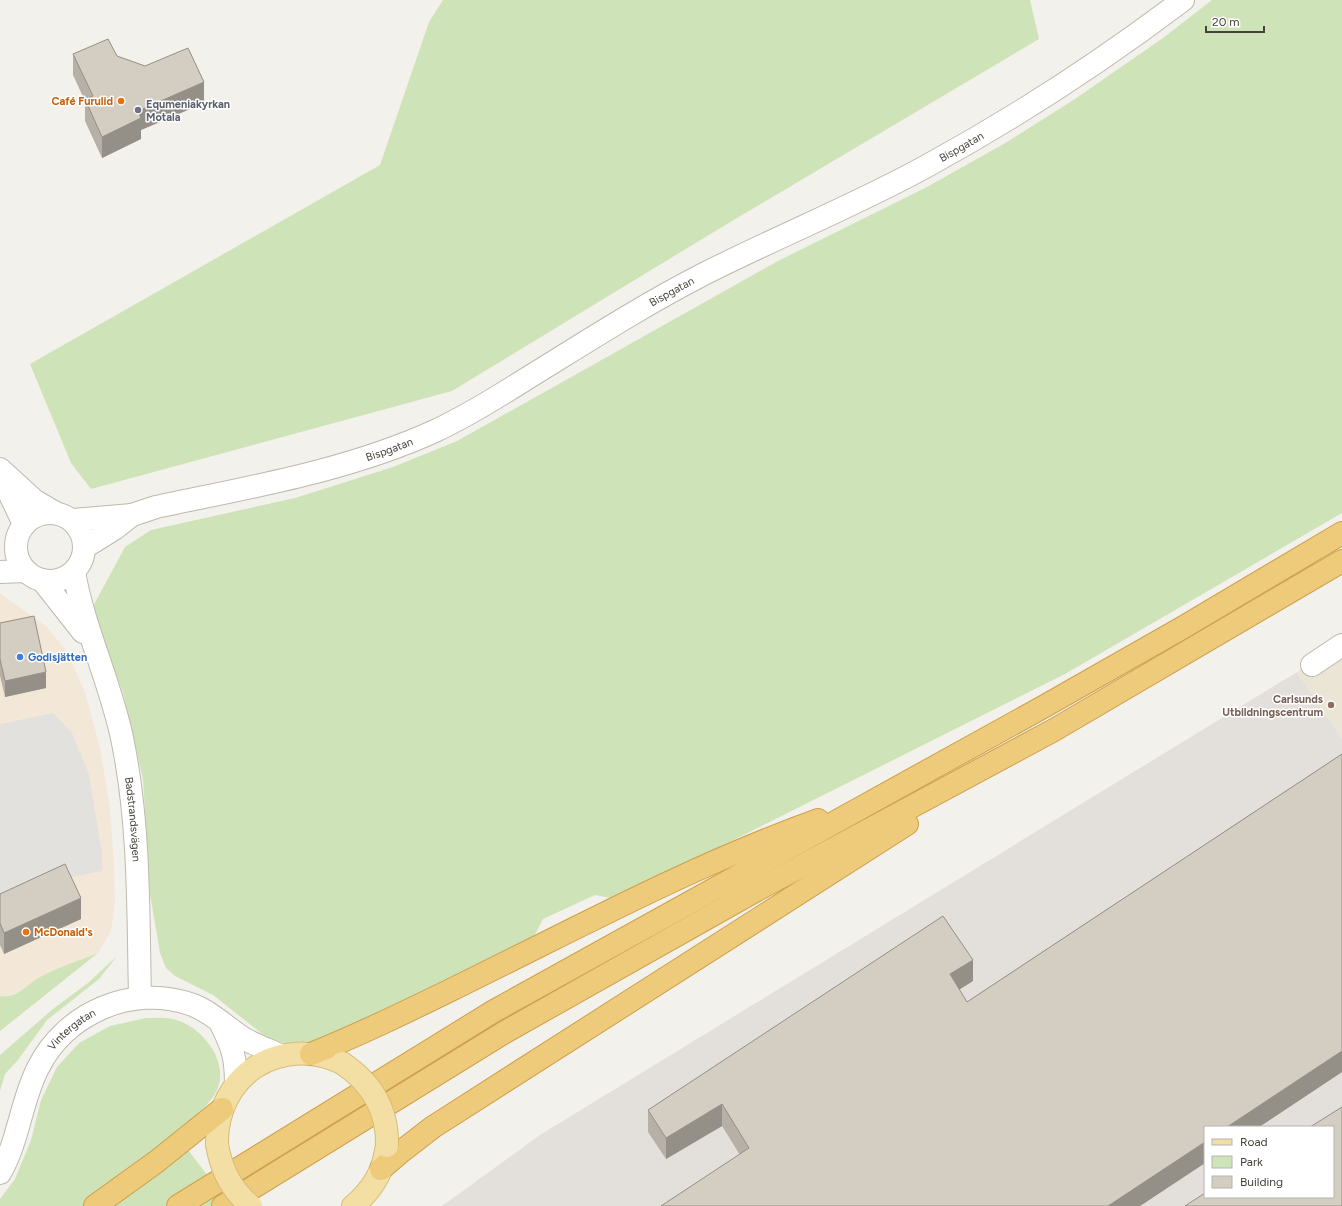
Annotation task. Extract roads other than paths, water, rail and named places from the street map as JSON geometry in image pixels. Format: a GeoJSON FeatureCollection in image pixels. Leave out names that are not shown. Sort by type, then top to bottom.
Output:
{"type":"FeatureCollection","features":[{"type":"Feature","properties":{"kind":"highway"},"geometry":{"type":"LineString","coordinates":[[178,1206],[494,1011],[881,797],[1182,628],[1342,533]]}},
{"type":"Feature","properties":{"kind":"highway"},"geometry":{"type":"LineString","coordinates":[[224,1206],[505,1032],[755,891],[1054,730],[1342,561]]}},
{"type":"Feature","properties":{"kind":"highway"},"geometry":{"type":"LineString","coordinates":[[381,1169],[433,1127],[1054,730]]}},
{"type":"Feature","properties":{"kind":"highway"},"geometry":{"type":"LineString","coordinates":[[311,1054],[384,1023],[683,876],[772,836],[881,797]]}},
{"type":"Feature","properties":{"kind":"highway"},"geometry":{"type":"LineString","coordinates":[[95,1206],[156,1162],[222,1109]]}},
{"type":"Feature","properties":{"kind":"main road"},"geometry":{"type":"LineString","coordinates":[[251,1206],[239,1194],[228,1179],[220,1162],[217,1144],[218,1126],[222,1109],[236,1085],[256,1066],[282,1056],[311,1054],[333,1059],[364,1080],[379,1103],[386,1124],[386,1146],[381,1169],[372,1186],[356,1204]]}},
{"type":"Feature","properties":{"kind":"street","name":"Bispgatan"},"geometry":{"type":"LineString","coordinates":[[63,516],[132,515],[156,507],[339,466],[392,448],[436,430],[478,408],[662,296],[729,261],[815,222],[924,167],[991,129],[1073,79],[1182,0]]}},
{"type":"Feature","properties":{"kind":"street"},"geometry":{"type":"LineString","coordinates":[[0,469],[35,502],[63,516],[79,528],[85,547],[80,565],[74,572],[59,580],[0,572]]}},
{"type":"Feature","properties":{"kind":"street"},"geometry":{"type":"LineString","coordinates":[[0,474],[24,524]]}},
{"type":"Feature","properties":{"kind":"street"},"geometry":{"type":"LineString","coordinates":[[0,568],[16,551],[19,532],[24,524],[33,517],[43,513],[63,516]]}},
{"type":"Feature","properties":{"kind":"street","name":"Bispgatan"},"geometry":{"type":"LineString","coordinates":[[85,547],[114,529],[132,515]]}},
{"type":"Feature","properties":{"kind":"street","name":"Badstrandsvägen"},"geometry":{"type":"LineString","coordinates":[[16,551],[19,562],[68,611],[93,646]]}},
{"type":"Feature","properties":{"kind":"street","name":"Badstrandsvägen"},"geometry":{"type":"LineString","coordinates":[[74,572],[80,604],[93,646],[110,692],[130,778],[136,834],[140,998]]}},
{"type":"Feature","properties":{"kind":"street"},"geometry":{"type":"LineString","coordinates":[[1312,665],[1342,645]]}},
{"type":"Feature","properties":{"kind":"street","name":"Vintergatan"},"geometry":{"type":"LineString","coordinates":[[0,1173],[12,1146],[27,1090],[46,1054],[73,1024],[101,1008],[140,998],[157,997],[190,1004],[203,1010],[221,1024],[245,1039],[282,1056]]}},
{"type":"Feature","properties":{"kind":"street","name":"Vintergatan"},"geometry":{"type":"LineString","coordinates":[[221,1024],[232,1046],[236,1062],[236,1085]]}},
{"type":"Feature","properties":{"kind":"place","name":"Café Furulid"},"geometry":{"type":"Point","coordinates":[121,101]}},
{"type":"Feature","properties":{"kind":"place","name":"Equmeniakyrkan Motala"},"geometry":{"type":"Point","coordinates":[138,110]}},
{"type":"Feature","properties":{"kind":"place","name":"Godisjätten"},"geometry":{"type":"Point","coordinates":[20,657]}},
{"type":"Feature","properties":{"kind":"place","name":"Carlsunds Utbildningscentrum"},"geometry":{"type":"Point","coordinates":[1331,705]}},
{"type":"Feature","properties":{"kind":"place","name":"McDonald's"},"geometry":{"type":"Point","coordinates":[26,932]}}]}
